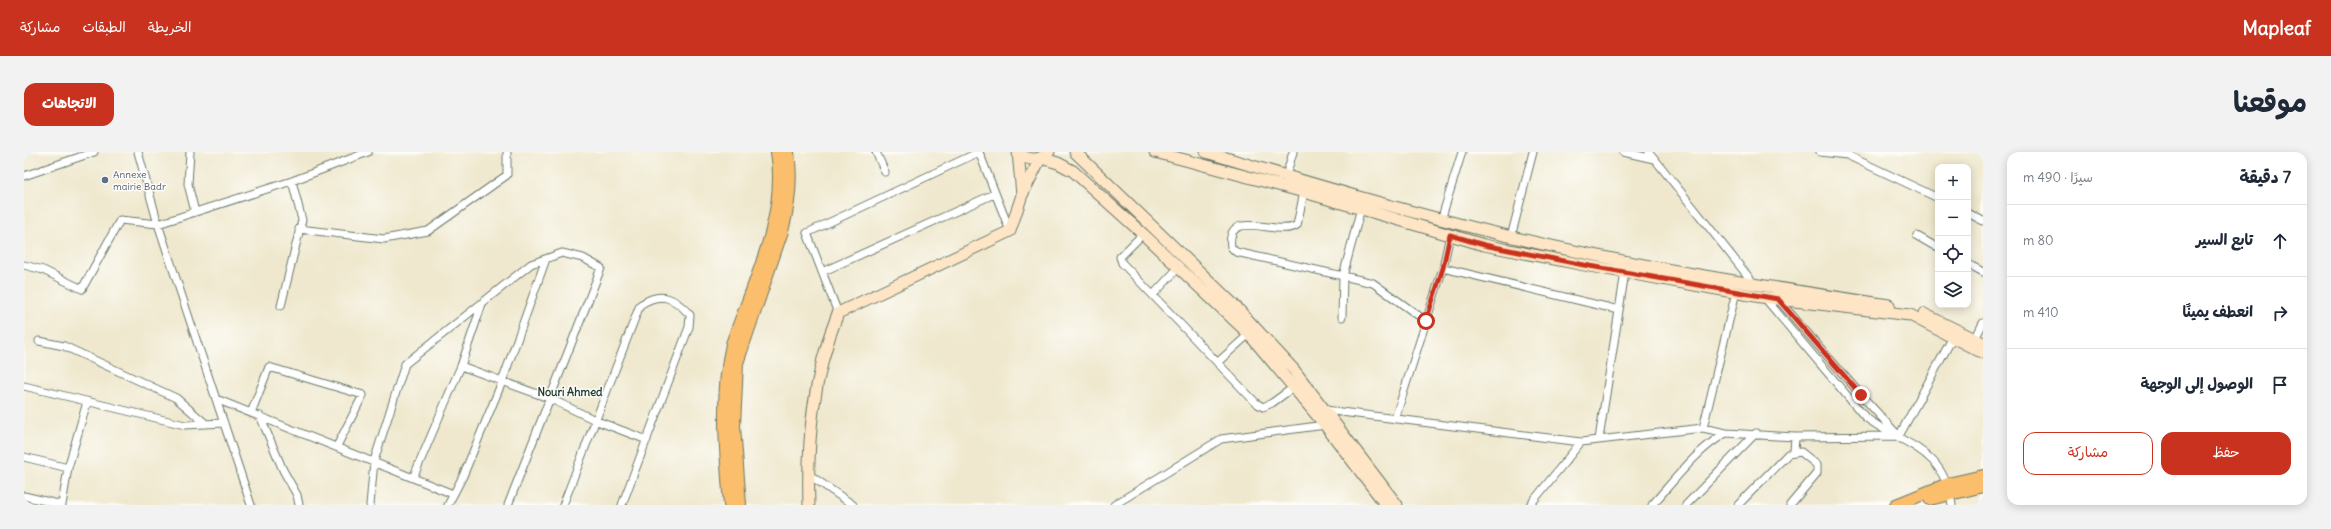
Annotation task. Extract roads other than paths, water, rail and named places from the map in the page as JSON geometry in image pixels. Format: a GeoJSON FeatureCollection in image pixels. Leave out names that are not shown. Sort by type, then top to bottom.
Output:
{"type":"FeatureCollection","features":[{"type":"Feature","properties":{"kind":"main road"},"geometry":{"type":"LineString","coordinates":[[730,505],[724,418],[727,364],[732,344],[776,217],[780,180],[777,152]]}},
{"type":"Feature","properties":{"kind":"main road"},"geometry":{"type":"LineString","coordinates":[[740,505],[734,426],[736,363],[788,211],[790,165],[788,152]]}},
{"type":"Feature","properties":{"kind":"main road"},"geometry":{"type":"LineString","coordinates":[[1018,152],[1030,160],[1044,156],[1073,171],[1250,334],[1325,425],[1386,505]]}},
{"type":"Feature","properties":{"kind":"main road"},"geometry":{"type":"LineString","coordinates":[[1018,152],[1022,195]]}},
{"type":"Feature","properties":{"kind":"main road"},"geometry":{"type":"LineString","coordinates":[[1074,152],[1235,306],[1294,370],[1398,505]]}},
{"type":"Feature","properties":{"kind":"main road"},"geometry":{"type":"LineString","coordinates":[[1155,152],[1361,208],[1484,245],[1764,297],[1910,315],[1983,353]]}},
{"type":"Feature","properties":{"kind":"main road"},"geometry":{"type":"LineString","coordinates":[[1206,152],[1441,220],[1510,237],[1756,286],[1913,308],[1979,341]]}},
{"type":"Feature","properties":{"kind":"main road"},"geometry":{"type":"LineString","coordinates":[[809,505],[808,474],[812,408],[825,346],[838,314],[1010,231],[1022,195],[1044,156]]}},
{"type":"Feature","properties":{"kind":"main road"},"geometry":{"type":"LineString","coordinates":[[1896,505],[1983,476]]}},
{"type":"Feature","properties":{"kind":"main road"},"geometry":{"type":"LineString","coordinates":[[1916,505],[1949,488],[1983,486]]}},
{"type":"Feature","properties":{"kind":"street"},"geometry":{"type":"LineString","coordinates":[[24,176],[94,152]]}},
{"type":"Feature","properties":{"kind":"street"},"geometry":{"type":"LineString","coordinates":[[138,152],[158,224],[252,505]]}},
{"type":"Feature","properties":{"kind":"street"},"geometry":{"type":"LineString","coordinates":[[190,152],[188,184],[195,212]]}},
{"type":"Feature","properties":{"kind":"street"},"geometry":{"type":"LineString","coordinates":[[24,265],[43,270],[82,289],[120,220],[158,224],[292,181],[368,152]]}},
{"type":"Feature","properties":{"kind":"street"},"geometry":{"type":"LineString","coordinates":[[300,229],[384,239],[428,231],[506,175],[507,152]]}},
{"type":"Feature","properties":{"kind":"street"},"geometry":{"type":"LineString","coordinates":[[876,152],[885,172]]}},
{"type":"Feature","properties":{"kind":"street"},"geometry":{"type":"LineString","coordinates":[[838,314],[807,233],[979,152],[994,194],[1010,231]]}},
{"type":"Feature","properties":{"kind":"street"},"geometry":{"type":"LineString","coordinates":[[1286,176],[1293,152]]}},
{"type":"Feature","properties":{"kind":"street"},"geometry":{"type":"LineString","coordinates":[[1441,220],[1462,152]]}},
{"type":"Feature","properties":{"kind":"street"},"geometry":{"type":"LineString","coordinates":[[1510,237],[1533,152]]}},
{"type":"Feature","properties":{"kind":"street"},"geometry":{"type":"LineString","coordinates":[[1623,152],[1654,159]]}},
{"type":"Feature","properties":{"kind":"street"},"geometry":{"type":"LineString","coordinates":[[1649,152],[1764,297],[1865,416],[1875,424],[1899,436]]}},
{"type":"Feature","properties":{"kind":"street"},"geometry":{"type":"LineString","coordinates":[[1820,152],[1847,155],[1935,197]]}},
{"type":"Feature","properties":{"kind":"street"},"geometry":{"type":"LineString","coordinates":[[280,306],[302,220],[292,181]]}},
{"type":"Feature","properties":{"kind":"street"},"geometry":{"type":"LineString","coordinates":[[1304,192],[1297,225],[1286,230],[1246,224],[1236,229],[1231,236],[1231,247],[1236,252],[1373,283],[1426,321]]}},
{"type":"Feature","properties":{"kind":"street"},"geometry":{"type":"LineString","coordinates":[[822,272],[994,194]]}},
{"type":"Feature","properties":{"kind":"street"},"geometry":{"type":"LineString","coordinates":[[1342,317],[1343,276],[1361,208]]}},
{"type":"Feature","properties":{"kind":"street"},"geometry":{"type":"LineString","coordinates":[[1971,215],[1983,221]]}},
{"type":"Feature","properties":{"kind":"street"},"geometry":{"type":"LineString","coordinates":[[1143,234],[1120,257],[1127,270],[1263,407],[1272,404],[1294,387]]}},
{"type":"Feature","properties":{"kind":"street"},"geometry":{"type":"LineString","coordinates":[[1395,419],[1443,268],[1450,235]]}},
{"type":"Feature","properties":{"kind":"street"},"geometry":{"type":"LineString","coordinates":[[1917,236],[1935,246]]}},
{"type":"Feature","properties":{"kind":"street"},"geometry":{"type":"LineString","coordinates":[[369,504],[374,461],[405,364],[531,264],[562,253],[583,258],[601,268],[551,399],[508,505]]}},
{"type":"Feature","properties":{"kind":"street"},"geometry":{"type":"LineString","coordinates":[[448,505],[463,476],[502,382],[546,259]]}},
{"type":"Feature","properties":{"kind":"street"},"geometry":{"type":"LineString","coordinates":[[1971,266],[1983,272]]}},
{"type":"Feature","properties":{"kind":"street"},"geometry":{"type":"LineString","coordinates":[[1153,295],[1179,267]]}},
{"type":"Feature","properties":{"kind":"street"},"geometry":{"type":"LineString","coordinates":[[1443,268],[1619,310]]}},
{"type":"Feature","properties":{"kind":"street"},"geometry":{"type":"LineString","coordinates":[[1599,439],[1625,272]]}},
{"type":"Feature","properties":{"kind":"street"},"geometry":{"type":"LineString","coordinates":[[1756,286],[1778,299],[1861,395],[1899,436],[1940,468],[1949,488],[1952,505]]}},
{"type":"Feature","properties":{"kind":"street"},"geometry":{"type":"LineString","coordinates":[[1703,428],[1736,292]]}},
{"type":"Feature","properties":{"kind":"street"},"geometry":{"type":"LineString","coordinates":[[564,505],[640,305],[650,298],[660,296],[679,302],[690,315],[689,327],[622,505]]}},
{"type":"Feature","properties":{"kind":"street"},"geometry":{"type":"LineString","coordinates":[[413,478],[461,366],[482,302]]}},
{"type":"Feature","properties":{"kind":"street"},"geometry":{"type":"LineString","coordinates":[[1979,341],[1983,323]]}},
{"type":"Feature","properties":{"kind":"street"},"geometry":{"type":"LineString","coordinates":[[1218,362],[1250,334]]}},
{"type":"Feature","properties":{"kind":"street"},"geometry":{"type":"LineString","coordinates":[[1899,436],[1953,337]]}},
{"type":"Feature","properties":{"kind":"street"},"geometry":{"type":"LineString","coordinates":[[39,341],[64,346],[176,398],[206,424]]}},
{"type":"Feature","properties":{"kind":"street"},"geometry":{"type":"LineString","coordinates":[[461,366],[551,399],[597,421],[647,440]]}},
{"type":"Feature","properties":{"kind":"street"},"geometry":{"type":"LineString","coordinates":[[251,413],[269,367],[363,395],[337,446]]}},
{"type":"Feature","properties":{"kind":"street"},"geometry":{"type":"LineString","coordinates":[[24,386],[185,425],[224,423]]}},
{"type":"Feature","properties":{"kind":"street"},"geometry":{"type":"LineString","coordinates":[[216,399],[337,446],[453,494]]}},
{"type":"Feature","properties":{"kind":"street"},"geometry":{"type":"LineString","coordinates":[[24,496],[62,505],[68,468],[87,402]]}},
{"type":"Feature","properties":{"kind":"street"},"geometry":{"type":"LineString","coordinates":[[1325,410],[1581,442],[1703,428],[1726,433],[1756,433],[1795,437],[1899,436]]}},
{"type":"Feature","properties":{"kind":"street"},"geometry":{"type":"LineString","coordinates":[[260,416],[283,470],[297,495],[299,505]]}},
{"type":"Feature","properties":{"kind":"street"},"geometry":{"type":"LineString","coordinates":[[1114,505],[1221,439],[1325,425]]}},
{"type":"Feature","properties":{"kind":"street"},"geometry":{"type":"LineString","coordinates":[[1652,505],[1716,438],[1726,433]]}},
{"type":"Feature","properties":{"kind":"street"},"geometry":{"type":"LineString","coordinates":[[1686,505],[1756,433]]}},
{"type":"Feature","properties":{"kind":"street"},"geometry":{"type":"LineString","coordinates":[[1794,452],[1795,437]]}},
{"type":"Feature","properties":{"kind":"street"},"geometry":{"type":"LineString","coordinates":[[1530,505],[1581,442]]}},
{"type":"Feature","properties":{"kind":"street"},"geometry":{"type":"LineString","coordinates":[[1738,505],[1788,454],[1801,452],[1817,465],[1817,473],[1790,505]]}},
{"type":"Feature","properties":{"kind":"street"},"geometry":{"type":"LineString","coordinates":[[24,457],[68,468]]}},
{"type":"Feature","properties":{"kind":"street"},"geometry":{"type":"LineString","coordinates":[[808,474],[853,505]]}},
{"type":"Feature","properties":{"kind":"place","name":"Annexe mairie Badr"},"geometry":{"type":"Point","coordinates":[105,180]}},
{"type":"Feature","properties":{"kind":"district","name":"Nouri Ahmed"},"geometry":{"type":"Point","coordinates":[570,392]}}]}
